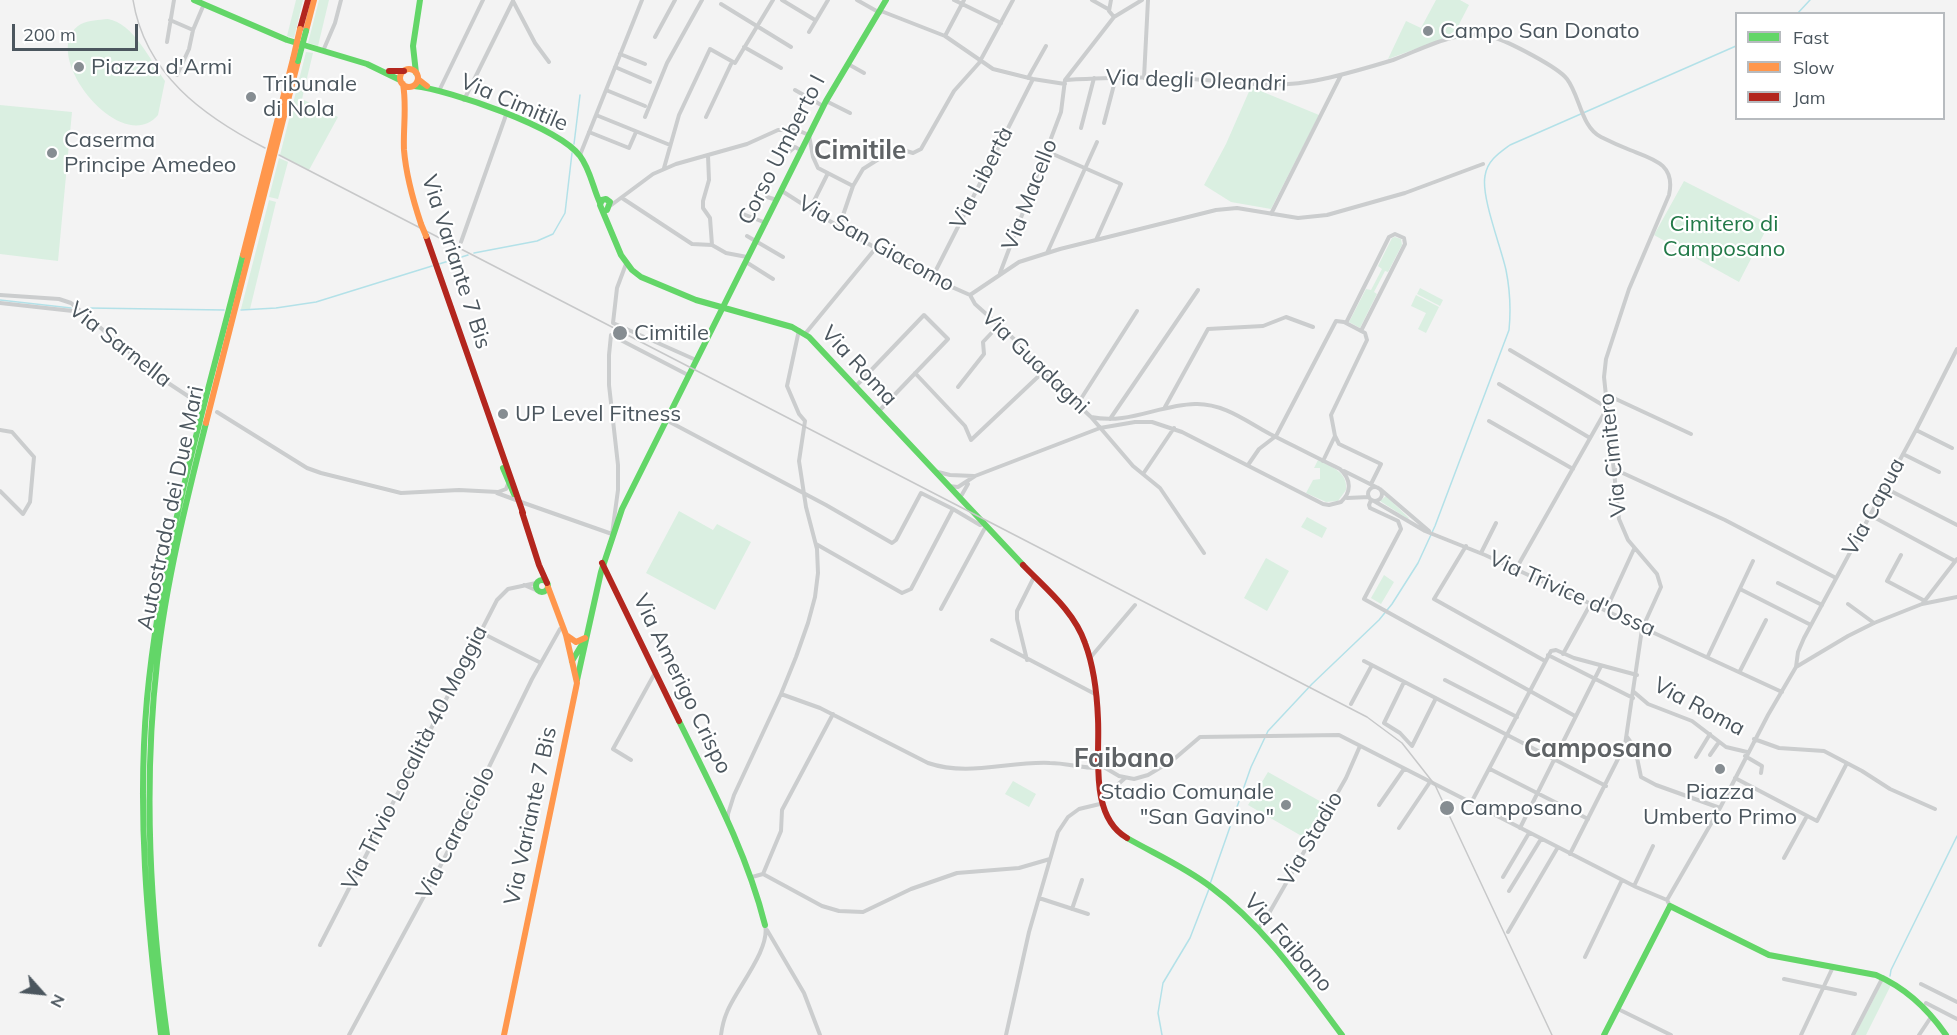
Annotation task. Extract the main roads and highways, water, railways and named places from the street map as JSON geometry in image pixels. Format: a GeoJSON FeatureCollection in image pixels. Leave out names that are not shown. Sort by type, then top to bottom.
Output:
{"type":"FeatureCollection","features":[{"type":"Feature","properties":{"kind":"main road","name":"Autostrada dei Due Mari"},"geometry":{"type":"LineString","coordinates":[[167,1035],[153,928],[148,814],[150,739],[160,634],[184,513],[296,60],[308,0]]}},
{"type":"Feature","properties":{"kind":"main road","name":"Autostrada dei Due Mari"},"geometry":{"type":"LineString","coordinates":[[303,30],[314,0]]}},
{"type":"Feature","properties":{"kind":"main road"},"geometry":{"type":"LineString","coordinates":[[381,69],[406,86],[413,86],[417,76],[413,64],[413,49],[420,0]]}},
{"type":"Feature","properties":{"kind":"main road","name":"Corso Umberto I"},"geometry":{"type":"LineString","coordinates":[[576,683],[602,563],[622,509],[824,103],[886,0]]}},
{"type":"Feature","properties":{"kind":"main road"},"geometry":{"type":"LineString","coordinates":[[199,2],[287,40],[381,69],[396,72],[411,70],[417,76]]}},
{"type":"Feature","properties":{"kind":"main road"},"geometry":{"type":"LineString","coordinates":[[402,82],[413,49]]}},
{"type":"Feature","properties":{"kind":"main road","name":"Autostrada dei Due Mari"},"geometry":{"type":"LineString","coordinates":[[161,1035],[148,928],[142,814],[145,729],[155,634],[178,512],[296,60]]}},
{"type":"Feature","properties":{"kind":"main road","name":"Via Cimitile"},"geometry":{"type":"LineString","coordinates":[[417,76],[431,88]]}},
{"type":"Feature","properties":{"kind":"main road","name":"Via Variante 7 Bis"},"geometry":{"type":"LineString","coordinates":[[402,82],[407,175],[421,224],[509,471],[539,565],[566,635],[576,683],[505,1033]]}},
{"type":"Feature","properties":{"kind":"main road","name":"Via Cimitile"},"geometry":{"type":"LineString","coordinates":[[413,86],[431,88],[506,115],[549,133],[571,146],[580,155],[594,189],[606,205],[606,219],[626,264]]}},
{"type":"Feature","properties":{"kind":"main road","name":"Via Variante 7 Bis"},"geometry":{"type":"LineString","coordinates":[[405,108],[413,86]]}},
{"type":"Feature","properties":{"kind":"main road","name":"Via Roma"},"geometry":{"type":"LineString","coordinates":[[626,264],[641,277],[659,286],[802,332],[997,537]]}},
{"type":"Feature","properties":{"kind":"main road","name":"Via Variante 7 Bis"},"geometry":{"type":"LineString","coordinates":[[491,424],[492,434],[508,482],[518,501]]}},
{"type":"Feature","properties":{"kind":"main road","name":"Via Variante 7 Bis"},"geometry":{"type":"LineString","coordinates":[[509,471],[512,490]]}},
{"type":"Feature","properties":{"kind":"main road","name":"Via Faibano"},"geometry":{"type":"LineString","coordinates":[[997,537],[1074,618],[1082,632],[1090,658],[1098,717],[1098,766],[1103,801],[1111,823],[1122,835],[1210,886],[1257,929],[1342,1035]]}},
{"type":"Feature","properties":{"kind":"main road","name":"Via Amerigo Crispo"},"geometry":{"type":"LineString","coordinates":[[602,563],[728,821],[752,877],[766,927]]}},
{"type":"Feature","properties":{"kind":"main road","name":"Via Variante 7 Bis"},"geometry":{"type":"LineString","coordinates":[[539,565],[538,591],[554,606]]}},
{"type":"Feature","properties":{"kind":"main road"},"geometry":{"type":"LineString","coordinates":[[537,582],[542,580],[548,585],[545,592],[538,591]]}},
{"type":"Feature","properties":{"kind":"main road"},"geometry":{"type":"LineString","coordinates":[[566,635],[576,642],[586,637]]}},
{"type":"Feature","properties":{"kind":"main road"},"geometry":{"type":"LineString","coordinates":[[581,659],[577,662],[572,661],[586,637]]}},
{"type":"Feature","properties":{"kind":"main road"},"geometry":{"type":"LineString","coordinates":[[1604,1035],[1669,903],[1769,955],[1888,980],[1907,992],[1946,1035]]}},
{"type":"Feature","properties":{"kind":"waterway"},"geometry":{"type":"LineString","coordinates":[[1799,12],[1810,0]]}},
{"type":"Feature","properties":{"kind":"waterway"},"geometry":{"type":"LineString","coordinates":[[1210,884],[1251,767],[1268,731],[1312,684],[1379,620],[1418,563],[1435,526],[1509,330],[1510,308],[1507,278],[1486,196],[1485,176],[1488,166],[1510,145],[1735,46]]}},
{"type":"Feature","properties":{"kind":"waterway"},"geometry":{"type":"LineString","coordinates":[[574,144],[580,95]]}},
{"type":"Feature","properties":{"kind":"waterway"},"geometry":{"type":"LineString","coordinates":[[474,253],[537,241],[553,234],[565,213],[572,153]]}},
{"type":"Feature","properties":{"kind":"waterway"},"geometry":{"type":"LineString","coordinates":[[439,264],[468,255]]}},
{"type":"Feature","properties":{"kind":"waterway"},"geometry":{"type":"LineString","coordinates":[[241,310],[316,302],[432,266]]}},
{"type":"Feature","properties":{"kind":"waterway"},"geometry":{"type":"LineString","coordinates":[[0,300],[71,308]]}},
{"type":"Feature","properties":{"kind":"waterway"},"geometry":{"type":"LineString","coordinates":[[88,308],[224,310]]}},
{"type":"Feature","properties":{"kind":"waterway"},"geometry":{"type":"LineString","coordinates":[[1890,976],[1957,836]]}},
{"type":"Feature","properties":{"kind":"waterway"},"geometry":{"type":"LineString","coordinates":[[1162,1035],[1158,1013],[1163,983],[1190,938],[1209,889]]}},
{"type":"Feature","properties":{"kind":"railway"},"geometry":{"type":"LineString","coordinates":[[133,0],[150,50],[180,90],[220,122],[265,148]]}},
{"type":"Feature","properties":{"kind":"railway"},"geometry":{"type":"LineString","coordinates":[[279,155],[1367,717],[1402,743],[1435,785],[1552,1035]]}},
{"type":"Feature","properties":{"kind":"place","name":"Campo San Donato"},"geometry":{"type":"Point","coordinates":[1428,31]}},
{"type":"Feature","properties":{"kind":"place","name":"Piazza d'Armi"},"geometry":{"type":"Point","coordinates":[79,67]}},
{"type":"Feature","properties":{"kind":"place","name":"Tribunale di Nola"},"geometry":{"type":"Point","coordinates":[251,97]}},
{"type":"Feature","properties":{"kind":"place","name":"Caserma Principe Amedeo"},"geometry":{"type":"Point","coordinates":[52,153]}},
{"type":"Feature","properties":{"kind":"place","name":"Cimitile"},"geometry":{"type":"Point","coordinates":[620,333]}},
{"type":"Feature","properties":{"kind":"place","name":"UP Level Fitness"},"geometry":{"type":"Point","coordinates":[503,414]}},
{"type":"Feature","properties":{"kind":"place","name":"Piazza Umberto Primo"},"geometry":{"type":"Point","coordinates":[1720,769]}},
{"type":"Feature","properties":{"kind":"place","name":"Stadio Comunale \"San Gavino\""},"geometry":{"type":"Point","coordinates":[1286,805]}},
{"type":"Feature","properties":{"kind":"place","name":"Camposano"},"geometry":{"type":"Point","coordinates":[1447,808]}},
{"type":"Feature","properties":{"kind":"district","name":"Cimitile"},"geometry":{"type":"Point","coordinates":[860,151]}},
{"type":"Feature","properties":{"kind":"district","name":"Camposano"},"geometry":{"type":"Point","coordinates":[1598,749]}},
{"type":"Feature","properties":{"kind":"district","name":"Faibano"},"geometry":{"type":"Point","coordinates":[1124,759]}},
{"type":"Feature","properties":{"kind":"park label","name":"Cimitero di Camposano"},"geometry":{"type":"Point","coordinates":[1724,236]}}]}
